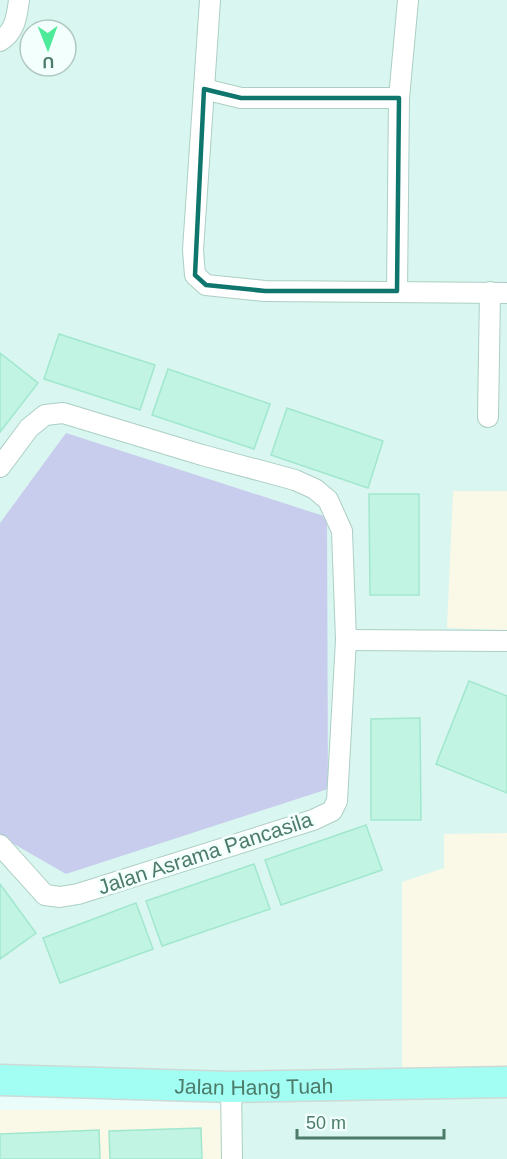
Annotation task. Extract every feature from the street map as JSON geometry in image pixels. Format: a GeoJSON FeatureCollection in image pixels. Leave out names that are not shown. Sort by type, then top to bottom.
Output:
{"type":"FeatureCollection","features":[{"type":"Feature","properties":{"kind":"main road","name":"Jalan Hang Tuah"},"geometry":{"type":"LineString","coordinates":[[0,1080],[231,1087],[507,1082]]}},
{"type":"Feature","properties":{"kind":"street"},"geometry":{"type":"LineString","coordinates":[[0,41],[8,37],[17,19],[19,0]]}},
{"type":"Feature","properties":{"kind":"street"},"geometry":{"type":"LineString","coordinates":[[210,0],[193,250],[195,275],[207,285],[265,291],[498,293],[488,417]]}},
{"type":"Feature","properties":{"kind":"street"},"geometry":{"type":"LineString","coordinates":[[397,291],[399,98],[408,0]]}},
{"type":"Feature","properties":{"kind":"street"},"geometry":{"type":"LineString","coordinates":[[204,89],[241,98],[399,98]]}},
{"type":"Feature","properties":{"kind":"street","name":"Jalan Asrama Pancasila"},"geometry":{"type":"LineString","coordinates":[[0,467],[28,428],[45,415],[63,413],[295,480],[315,489],[328,500],[342,531],[346,640],[337,801],[332,810],[313,820],[78,894],[60,897],[45,895],[0,845]]}},
{"type":"Feature","properties":{"kind":"street"},"geometry":{"type":"LineString","coordinates":[[346,640],[507,641]]}},
{"type":"Feature","properties":{"kind":"street"},"geometry":{"type":"LineString","coordinates":[[231,1087],[232,1159]]}},
{"type":"Feature","properties":{"kind":"highlighted area"},"geometry":{"type":"Polygon","coordinates":[[[204,89],[241,98],[399,98],[397,291],[265,291],[206,285],[195,275],[204,89]]]}},
{"type":"Feature","properties":{"kind":"shaded area"},"geometry":{"type":"Polygon","coordinates":[[[0,0],[507,0],[507,1071],[231,1075],[0,1068],[0,0]]]}},
{"type":"Feature","properties":{"kind":"shaded area"},"geometry":{"type":"Polygon","coordinates":[[[66,433],[327,517],[328,789],[66,874],[0,836],[0,523],[66,433]]]}},
{"type":"Feature","properties":{"kind":"shaded area"},"geometry":{"type":"Polygon","coordinates":[[[453,491],[507,491],[507,630],[447,628],[453,491]]]}},
{"type":"Feature","properties":{"kind":"shaded area"},"geometry":{"type":"Polygon","coordinates":[[[507,833],[507,1070],[402,1072],[402,882],[444,868],[444,834],[507,833]]]}},
{"type":"Feature","properties":{"kind":"shaded area"},"geometry":{"type":"Polygon","coordinates":[[[239,1097],[507,1097],[507,1159],[239,1159],[239,1097]]]}},
{"type":"Feature","properties":{"kind":"shaded area"},"geometry":{"type":"Polygon","coordinates":[[[0,1110],[228,1110],[229,1159],[0,1159],[0,1110]]]}},
{"type":"Feature","properties":{"kind":"building"},"geometry":{"type":"Polygon","coordinates":[[[59,334],[155,365],[140,410],[44,379],[59,334]]]}},
{"type":"Feature","properties":{"kind":"building"},"geometry":{"type":"Polygon","coordinates":[[[0,353],[38,383],[0,432],[0,353]]]}},
{"type":"Feature","properties":{"kind":"building"},"geometry":{"type":"Polygon","coordinates":[[[168,369],[270,404],[254,449],[152,415],[168,369]]]}},
{"type":"Feature","properties":{"kind":"building"},"geometry":{"type":"Polygon","coordinates":[[[287,408],[383,441],[368,488],[271,455],[287,408]]]}},
{"type":"Feature","properties":{"kind":"building"},"geometry":{"type":"Polygon","coordinates":[[[369,494],[419,494],[419,595],[370,595],[369,494]]]}},
{"type":"Feature","properties":{"kind":"building"},"geometry":{"type":"Polygon","coordinates":[[[469,681],[507,696],[507,793],[436,764],[469,681]]]}},
{"type":"Feature","properties":{"kind":"building"},"geometry":{"type":"Polygon","coordinates":[[[420,718],[421,820],[371,820],[371,719],[420,718]]]}},
{"type":"Feature","properties":{"kind":"building"},"geometry":{"type":"Polygon","coordinates":[[[366,825],[382,870],[281,905],[265,860],[366,825]]]}},
{"type":"Feature","properties":{"kind":"building"},"geometry":{"type":"Polygon","coordinates":[[[254,864],[270,909],[162,946],[146,901],[254,864]]]}},
{"type":"Feature","properties":{"kind":"building"},"geometry":{"type":"Polygon","coordinates":[[[0,884],[36,933],[0,959],[0,884]]]}},
{"type":"Feature","properties":{"kind":"building"},"geometry":{"type":"Polygon","coordinates":[[[136,903],[153,949],[60,983],[43,938],[136,903]]]}},
{"type":"Feature","properties":{"kind":"building"},"geometry":{"type":"Polygon","coordinates":[[[201,1128],[202,1159],[110,1159],[109,1131],[201,1128]]]}},
{"type":"Feature","properties":{"kind":"building"},"geometry":{"type":"Polygon","coordinates":[[[99,1130],[100,1159],[0,1159],[0,1134],[99,1130]]]}}]}
